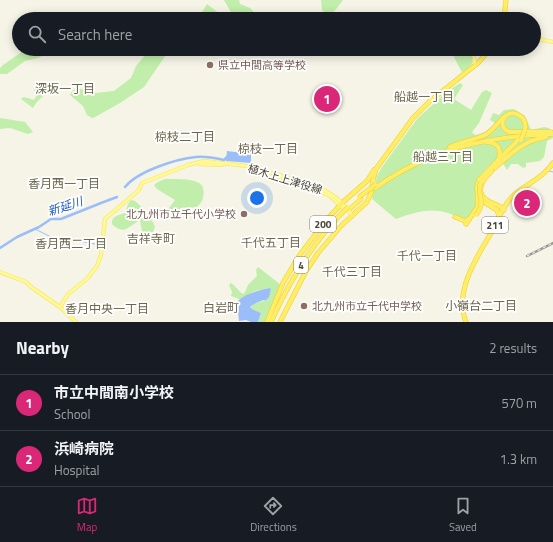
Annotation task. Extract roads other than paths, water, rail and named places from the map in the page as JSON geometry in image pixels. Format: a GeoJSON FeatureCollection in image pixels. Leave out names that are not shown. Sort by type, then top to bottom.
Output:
{"type":"FeatureCollection","features":[{"type":"Feature","properties":{"kind":"highway"},"geometry":{"type":"LineString","coordinates":[[505,12],[506,0]]}},
{"type":"Feature","properties":{"kind":"highway","name":"200"},"geometry":{"type":"LineString","coordinates":[[267,322],[284,283],[299,256],[315,234],[341,204],[366,181],[376,165],[422,109],[477,64],[484,56]]}},
{"type":"Feature","properties":{"kind":"highway"},"geometry":{"type":"LineString","coordinates":[[442,151],[486,134],[492,130],[502,118],[510,114],[516,114],[525,122],[525,130],[520,139],[479,180],[477,187],[478,204],[474,215]]}},
{"type":"Feature","properties":{"kind":"highway"},"geometry":{"type":"LineString","coordinates":[[525,130],[524,124],[518,117],[510,115],[504,119],[503,126],[505,130],[509,132],[552,134]]}},
{"type":"Feature","properties":{"kind":"highway"},"geometry":{"type":"LineString","coordinates":[[494,166],[522,145],[552,134]]}},
{"type":"Feature","properties":{"kind":"highway","name":"4"},"geometry":{"type":"LineString","coordinates":[[272,322],[284,294],[304,259],[321,236],[349,208],[375,186],[442,151],[465,143],[512,135],[552,134]]}},
{"type":"Feature","properties":{"kind":"highway","name":"200"},"geometry":{"type":"LineString","coordinates":[[280,322],[312,262],[329,240],[368,202],[376,169],[397,139]]}},
{"type":"Feature","properties":{"kind":"highway"},"geometry":{"type":"LineString","coordinates":[[442,151],[479,143],[492,143],[498,147],[500,152],[499,158],[482,182],[481,189],[485,198],[504,209]]}},
{"type":"Feature","properties":{"kind":"highway","name":"211"},"geometry":{"type":"LineString","coordinates":[[466,322],[463,312],[463,297],[470,272],[476,260],[513,195],[541,176],[553,163]]}},
{"type":"Feature","properties":{"kind":"highway"},"geometry":{"type":"LineString","coordinates":[[455,217],[466,221],[474,215],[482,204],[479,189],[481,182],[490,172]]}},
{"type":"Feature","properties":{"kind":"highway"},"geometry":{"type":"LineString","coordinates":[[477,187],[480,197],[488,205],[499,212],[496,224]]}},
{"type":"Feature","properties":{"kind":"highway","name":"211"},"geometry":{"type":"LineString","coordinates":[[476,260],[494,230],[504,209],[518,192]]}},
{"type":"Feature","properties":{"kind":"highway"},"geometry":{"type":"LineString","coordinates":[[494,204],[503,204],[513,195]]}},
{"type":"Feature","properties":{"kind":"highway"},"geometry":{"type":"LineString","coordinates":[[488,205],[504,209]]}},
{"type":"Feature","properties":{"kind":"main road"},"geometry":{"type":"LineString","coordinates":[[541,39],[553,42]]}},
{"type":"Feature","properties":{"kind":"main road"},"geometry":{"type":"LineString","coordinates":[[475,56],[477,64]]}},
{"type":"Feature","properties":{"kind":"main road","name":"植木上上津役線"},"geometry":{"type":"LineString","coordinates":[[60,307],[68,294],[87,279],[97,266],[101,255],[105,219],[132,196],[142,184],[198,164],[234,166],[259,170],[322,192],[341,204],[352,216]]}},
{"type":"Feature","properties":{"kind":"main road"},"geometry":{"type":"LineString","coordinates":[[0,272],[24,281],[60,307],[70,319],[76,322]]}},
{"type":"Feature","properties":{"kind":"water"},"geometry":{"type":"Polygon","coordinates":[[[227,151],[251,154],[251,163],[226,161],[227,151]]]}},
{"type":"Feature","properties":{"kind":"water"},"geometry":{"type":"Polygon","coordinates":[[[269,288],[271,289],[269,297],[266,300],[257,302],[250,307],[261,313],[258,322],[246,320],[239,321],[238,301],[245,296],[269,288]]]}},
{"type":"Feature","properties":{"kind":"waterway","name":"新延川"},"geometry":{"type":"LineString","coordinates":[[125,187],[139,176],[168,163],[199,157],[210,157],[224,160],[229,155]]}},
{"type":"Feature","properties":{"kind":"waterway"},"geometry":{"type":"LineString","coordinates":[[549,171],[553,172]]}},
{"type":"Feature","properties":{"kind":"waterway","name":"新延川"},"geometry":{"type":"LineString","coordinates":[[0,248],[51,219],[61,219],[117,197]]}},
{"type":"Feature","properties":{"kind":"waterway"},"geometry":{"type":"LineString","coordinates":[[35,229],[63,242],[74,240],[100,245]]}},
{"type":"Feature","properties":{"kind":"railway"},"geometry":{"type":"LineString","coordinates":[[527,256],[553,243]]}},
{"type":"Feature","properties":{"kind":"place","name":"県立中間高等学校"},"geometry":{"type":"Point","coordinates":[210,65]}},
{"type":"Feature","properties":{"kind":"place","name":"市立中間南小学校"},"geometry":{"type":"Point","coordinates":[327,99]}},
{"type":"Feature","properties":{"kind":"place","name":"浜崎病院"},"geometry":{"type":"Point","coordinates":[527,203]}},
{"type":"Feature","properties":{"kind":"place","name":"北九州市立千代小学校"},"geometry":{"type":"Point","coordinates":[244,214]}},
{"type":"Feature","properties":{"kind":"place","name":"北九州市立千代中学校"},"geometry":{"type":"Point","coordinates":[304,306]}},
{"type":"Feature","properties":{"kind":"district","name":"深坂一丁目"},"geometry":{"type":"Point","coordinates":[65,88]}},
{"type":"Feature","properties":{"kind":"district","name":"船越一丁目"},"geometry":{"type":"Point","coordinates":[424,96]}},
{"type":"Feature","properties":{"kind":"district","name":"椋枝二丁目"},"geometry":{"type":"Point","coordinates":[185,136]}},
{"type":"Feature","properties":{"kind":"district","name":"椋枝一丁目"},"geometry":{"type":"Point","coordinates":[268,148]}},
{"type":"Feature","properties":{"kind":"district","name":"船越三丁目"},"geometry":{"type":"Point","coordinates":[443,156]}},
{"type":"Feature","properties":{"kind":"district","name":"香月西一丁目"},"geometry":{"type":"Point","coordinates":[64,183]}},
{"type":"Feature","properties":{"kind":"district","name":"吉祥寺町"},"geometry":{"type":"Point","coordinates":[151,238]}},
{"type":"Feature","properties":{"kind":"district","name":"千代五丁目"},"geometry":{"type":"Point","coordinates":[271,242]}},
{"type":"Feature","properties":{"kind":"district","name":"香月西二丁目"},"geometry":{"type":"Point","coordinates":[71,243]}},
{"type":"Feature","properties":{"kind":"district","name":"千代一丁目"},"geometry":{"type":"Point","coordinates":[427,255]}},
{"type":"Feature","properties":{"kind":"district","name":"千代三丁目"},"geometry":{"type":"Point","coordinates":[352,271]}},
{"type":"Feature","properties":{"kind":"district","name":"小嶺台二丁目"},"geometry":{"type":"Point","coordinates":[481,305]}},
{"type":"Feature","properties":{"kind":"district","name":"白岩町"},"geometry":{"type":"Point","coordinates":[221,307]}},
{"type":"Feature","properties":{"kind":"district","name":"香月中央一丁目"},"geometry":{"type":"Point","coordinates":[107,308]}}]}
